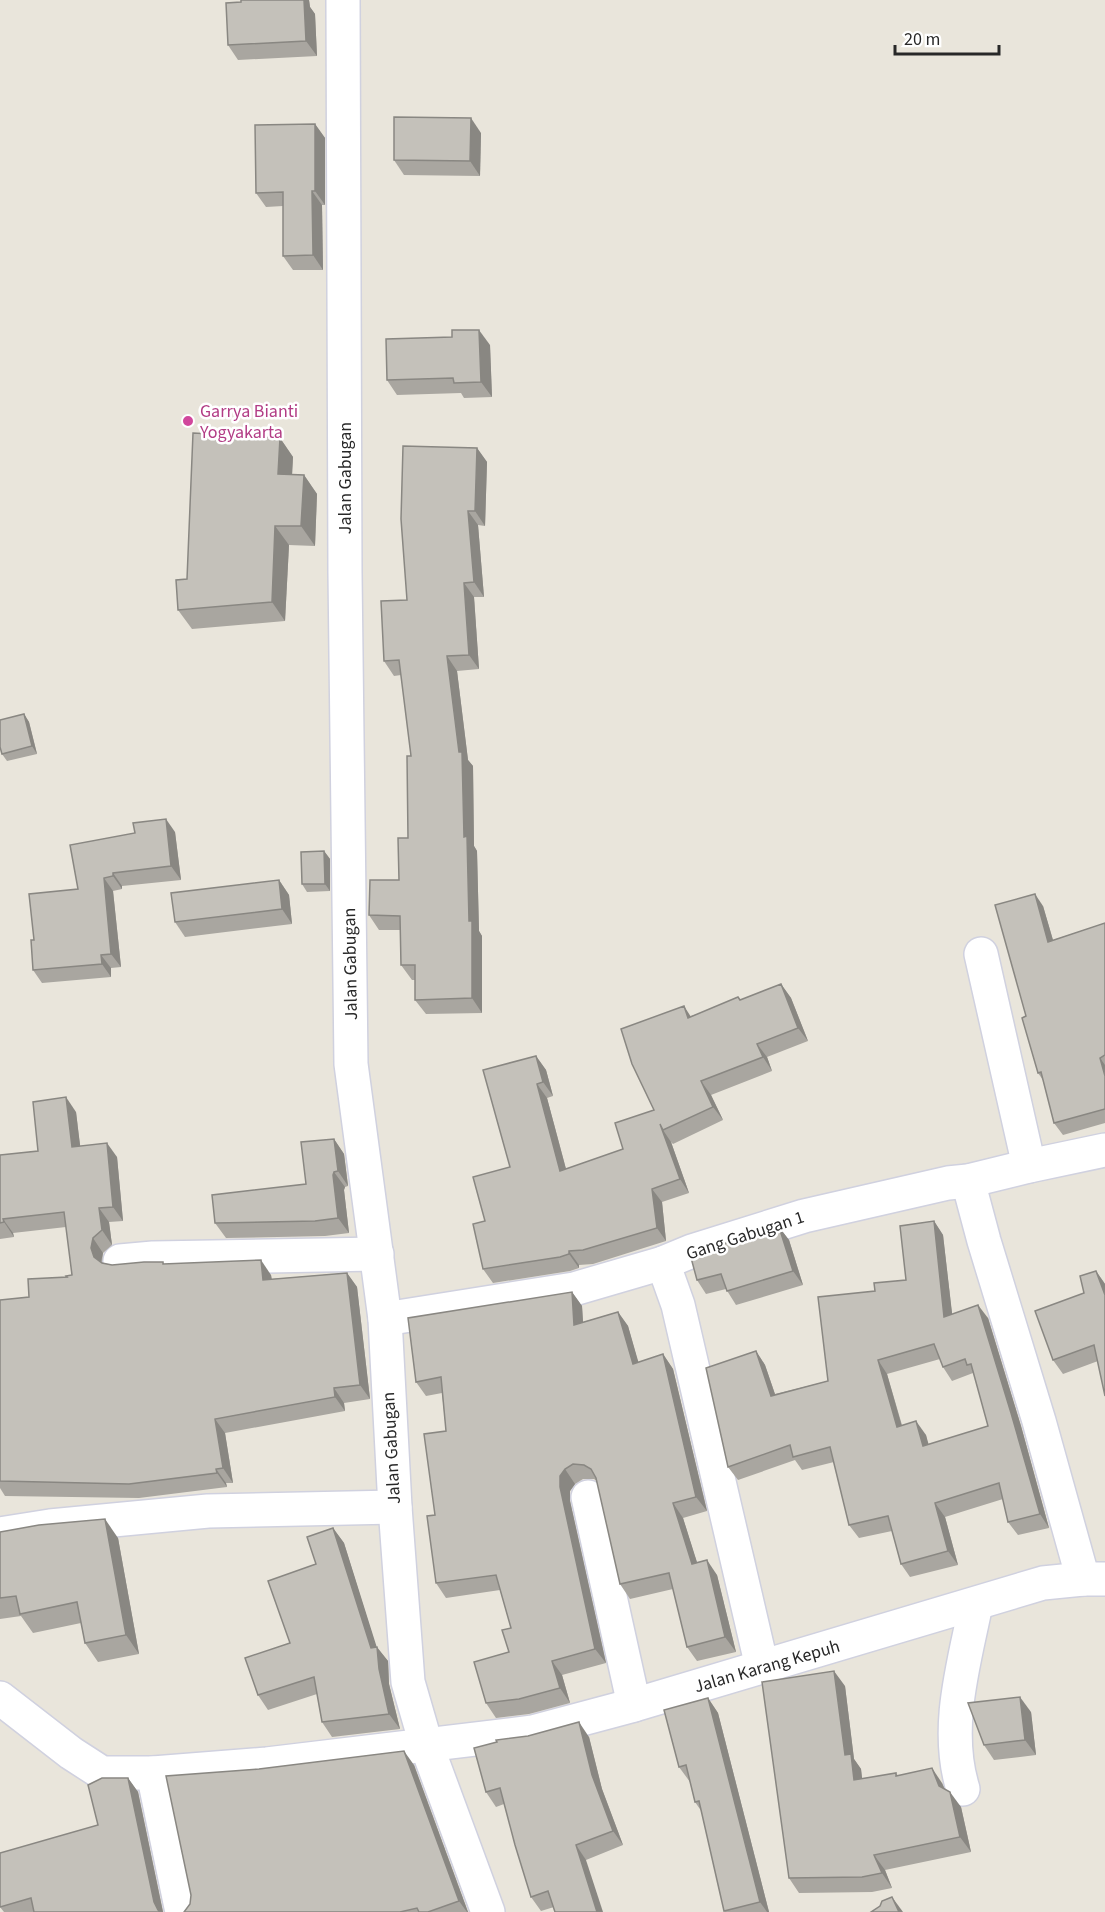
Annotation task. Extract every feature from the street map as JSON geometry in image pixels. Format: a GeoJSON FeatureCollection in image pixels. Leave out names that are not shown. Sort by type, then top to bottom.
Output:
{"type":"FeatureCollection","features":[{"type":"Feature","properties":{"kind":"street","name":"Jalan Gabugan"},"geometry":{"type":"LineString","coordinates":[[343,0],[345,573],[351,1064],[386,1319],[395,1507],[408,1682],[426,1744],[488,1912]]}},
{"type":"Feature","properties":{"kind":"street"},"geometry":{"type":"LineString","coordinates":[[981,954],[1029,1166]]}},
{"type":"Feature","properties":{"kind":"street","name":"Gang Gabugan 1"},"geometry":{"type":"LineString","coordinates":[[386,1319],[574,1289],[663,1263],[692,1251],[804,1215],[1105,1150]]}},
{"type":"Feature","properties":{"kind":"street"},"geometry":{"type":"LineString","coordinates":[[969,1181],[984,1241],[1035,1410],[1094,1579]]}},
{"type":"Feature","properties":{"kind":"street"},"geometry":{"type":"LineString","coordinates":[[120,1261],[153,1258],[377,1254]]}},
{"type":"Feature","properties":{"kind":"street"},"geometry":{"type":"LineString","coordinates":[[663,1263],[678,1305],[762,1667]]}},
{"type":"Feature","properties":{"kind":"street"},"geometry":{"type":"LineString","coordinates":[[588,1497],[634,1705]]}},
{"type":"Feature","properties":{"kind":"street"},"geometry":{"type":"LineString","coordinates":[[0,1534],[50,1526],[208,1511],[395,1507]]}},
{"type":"Feature","properties":{"kind":"street","name":"Jalan Karang Kepuh"},"geometry":{"type":"LineString","coordinates":[[0,1698],[71,1753],[102,1773],[153,1773],[267,1764],[533,1732],[634,1705],[1043,1583],[1094,1579]]}},
{"type":"Feature","properties":{"kind":"street"},"geometry":{"type":"LineString","coordinates":[[963,1788],[958,1771],[955,1714],[976,1604]]}},
{"type":"Feature","properties":{"kind":"street"},"geometry":{"type":"LineString","coordinates":[[153,1773],[182,1912]]}},
{"type":"Feature","properties":{"kind":"building"},"geometry":{"type":"Polygon","coordinates":[[[241,0],[304,0],[306,41],[228,45],[226,3],[241,2],[241,0]]]}},
{"type":"Feature","properties":{"kind":"building"},"geometry":{"type":"Polygon","coordinates":[[[394,117],[471,118],[470,161],[394,160],[394,117]]]}},
{"type":"Feature","properties":{"kind":"building"},"geometry":{"type":"Polygon","coordinates":[[[315,124],[315,191],[312,191],[313,255],[283,256],[283,192],[256,193],[255,125],[315,124]]]}},
{"type":"Feature","properties":{"kind":"building"},"geometry":{"type":"Polygon","coordinates":[[[452,330],[479,330],[481,382],[454,383],[453,378],[387,380],[386,339],[452,337],[452,330]]]}},
{"type":"Feature","properties":{"kind":"building"},"geometry":{"type":"Polygon","coordinates":[[[193,433],[280,438],[278,474],[304,475],[301,526],[275,526],[272,602],[178,610],[176,580],[187,579],[193,433]]]}},
{"type":"Feature","properties":{"kind":"building"},"geometry":{"type":"Polygon","coordinates":[[[403,446],[477,448],[475,511],[468,511],[474,582],[464,583],[469,655],[447,656],[459,752],[462,752],[464,837],[467,836],[469,921],[472,921],[472,998],[415,1000],[415,965],[401,965],[400,916],[369,915],[370,880],[399,880],[398,838],[408,838],[407,756],[411,756],[399,660],[384,661],[381,601],[407,600],[401,519],[403,446]]]}},
{"type":"Feature","properties":{"kind":"building"},"geometry":{"type":"Polygon","coordinates":[[[24,714],[32,746],[2,754],[0,720],[24,714]]]}},
{"type":"Feature","properties":{"kind":"building"},"geometry":{"type":"Polygon","coordinates":[[[166,819],[171,866],[113,873],[113,876],[104,878],[111,954],[101,955],[102,964],[33,970],[31,940],[34,940],[29,894],[78,889],[70,845],[135,833],[133,823],[166,819]]]}},
{"type":"Feature","properties":{"kind":"building"},"geometry":{"type":"Polygon","coordinates":[[[324,851],[325,884],[302,884],[301,852],[324,851]]]}},
{"type":"Feature","properties":{"kind":"building"},"geometry":{"type":"Polygon","coordinates":[[[279,880],[282,909],[175,922],[171,893],[279,880]]]}},
{"type":"Feature","properties":{"kind":"building"},"geometry":{"type":"Polygon","coordinates":[[[1035,894],[1048,942],[1105,923],[1105,1055],[1100,1058],[1105,1076],[1105,1109],[1054,1123],[1041,1072],[1038,1073],[1022,1018],[1026,1016],[995,905],[1035,894]]]}},
{"type":"Feature","properties":{"kind":"building"},"geometry":{"type":"Polygon","coordinates":[[[781,984],[798,1028],[757,1044],[763,1057],[701,1081],[713,1107],[663,1130],[660,1124],[680,1179],[652,1189],[657,1228],[583,1250],[569,1251],[569,1254],[560,1257],[483,1269],[473,1224],[485,1221],[473,1177],[510,1167],[483,1070],[536,1056],[543,1082],[537,1084],[560,1171],[623,1149],[615,1123],[654,1110],[632,1064],[621,1029],[684,1006],[688,1018],[738,997],[740,1000],[781,984]]]}},
{"type":"Feature","properties":{"kind":"building"},"geometry":{"type":"Polygon","coordinates":[[[66,1097],[72,1147],[107,1143],[113,1207],[99,1208],[102,1230],[93,1238],[91,1248],[94,1257],[102,1263],[112,1265],[144,1262],[163,1262],[163,1264],[261,1260],[263,1280],[347,1273],[360,1385],[334,1388],[335,1397],[215,1419],[223,1468],[216,1469],[217,1473],[129,1484],[0,1481],[0,1300],[29,1297],[28,1279],[72,1275],[64,1212],[3,1219],[4,1222],[0,1223],[0,1155],[38,1151],[33,1102],[66,1097]]]}},
{"type":"Feature","properties":{"kind":"building"},"geometry":{"type":"Polygon","coordinates":[[[334,1139],[338,1171],[333,1175],[338,1218],[315,1221],[215,1223],[212,1195],[306,1184],[301,1142],[334,1139]]]}},
{"type":"Feature","properties":{"kind":"building"},"geometry":{"type":"Polygon","coordinates":[[[934,1221],[944,1317],[978,1305],[1040,1514],[1008,1522],[999,1483],[935,1503],[948,1551],[901,1564],[888,1516],[849,1525],[830,1447],[793,1457],[790,1445],[728,1467],[706,1368],[756,1351],[771,1396],[828,1381],[818,1297],[875,1291],[874,1283],[906,1280],[900,1226],[934,1221]],[[934,1344],[878,1360],[897,1427],[916,1421],[923,1446],[988,1426],[971,1364],[967,1365],[965,1359],[943,1367],[934,1344]]]}},
{"type":"Feature","properties":{"kind":"building"},"geometry":{"type":"Polygon","coordinates":[[[779,1227],[793,1271],[727,1291],[721,1274],[697,1280],[690,1254],[779,1227]]]}},
{"type":"Feature","properties":{"kind":"building"},"geometry":{"type":"Polygon","coordinates":[[[1096,1271],[1105,1295],[1105,1396],[1094,1345],[1053,1360],[1035,1311],[1084,1293],[1080,1276],[1096,1271]]]}},
{"type":"Feature","properties":{"kind":"building"},"geometry":{"type":"Polygon","coordinates":[[[572,1292],[574,1325],[618,1312],[633,1364],[663,1354],[696,1497],[673,1503],[692,1564],[707,1560],[725,1637],[687,1647],[669,1573],[620,1584],[596,1478],[591,1469],[584,1465],[573,1464],[560,1476],[560,1487],[595,1649],[552,1661],[560,1688],[519,1699],[486,1703],[474,1662],[509,1652],[502,1630],[511,1628],[496,1575],[436,1583],[427,1516],[435,1515],[424,1434],[446,1431],[441,1377],[416,1382],[408,1318],[572,1292]]]}},
{"type":"Feature","properties":{"kind":"building"},"geometry":{"type":"Polygon","coordinates":[[[105,1519],[126,1635],[85,1643],[77,1602],[20,1614],[16,1596],[0,1598],[0,1532],[39,1525],[105,1519]]]}},
{"type":"Feature","properties":{"kind":"building"},"geometry":{"type":"Polygon","coordinates":[[[333,1528],[371,1648],[377,1647],[379,1669],[389,1714],[322,1722],[314,1677],[258,1695],[245,1658],[290,1643],[268,1581],[316,1564],[307,1537],[333,1528]]]}},
{"type":"Feature","properties":{"kind":"building"},"geometry":{"type":"Polygon","coordinates":[[[834,1671],[845,1755],[851,1754],[854,1780],[896,1773],[896,1776],[932,1768],[939,1786],[950,1792],[960,1837],[874,1855],[882,1873],[862,1877],[789,1878],[762,1682],[834,1671]]]}},
{"type":"Feature","properties":{"kind":"building"},"geometry":{"type":"Polygon","coordinates":[[[1020,1697],[1025,1740],[984,1745],[968,1703],[1020,1697]]]}},
{"type":"Feature","properties":{"kind":"building"},"geometry":{"type":"Polygon","coordinates":[[[708,1698],[760,1902],[724,1911],[699,1801],[695,1802],[686,1765],[679,1767],[664,1710],[708,1698]]]}},
{"type":"Feature","properties":{"kind":"building"},"geometry":{"type":"Polygon","coordinates":[[[579,1722],[592,1775],[613,1831],[576,1845],[597,1912],[555,1912],[548,1891],[531,1897],[500,1788],[486,1792],[474,1748],[497,1742],[496,1740],[528,1736],[579,1722]]]}},
{"type":"Feature","properties":{"kind":"building"},"geometry":{"type":"Polygon","coordinates":[[[404,1751],[459,1901],[428,1912],[419,1912],[417,1908],[400,1912],[184,1912],[190,1904],[191,1895],[166,1776],[259,1769],[404,1751]]]}},
{"type":"Feature","properties":{"kind":"building"},"geometry":{"type":"Polygon","coordinates":[[[102,1778],[128,1778],[154,1902],[161,1912],[34,1912],[31,1898],[0,1907],[0,1853],[98,1825],[88,1785],[102,1778]]]}},
{"type":"Feature","properties":{"kind":"building"},"geometry":{"type":"Polygon","coordinates":[[[892,1897],[899,1912],[871,1912],[880,1906],[882,1901],[892,1897]]]}},
{"type":"Feature","properties":{"kind":"place","name":"Garrya Bianti Yogyakarta"},"geometry":{"type":"Point","coordinates":[188,421]}}]}
